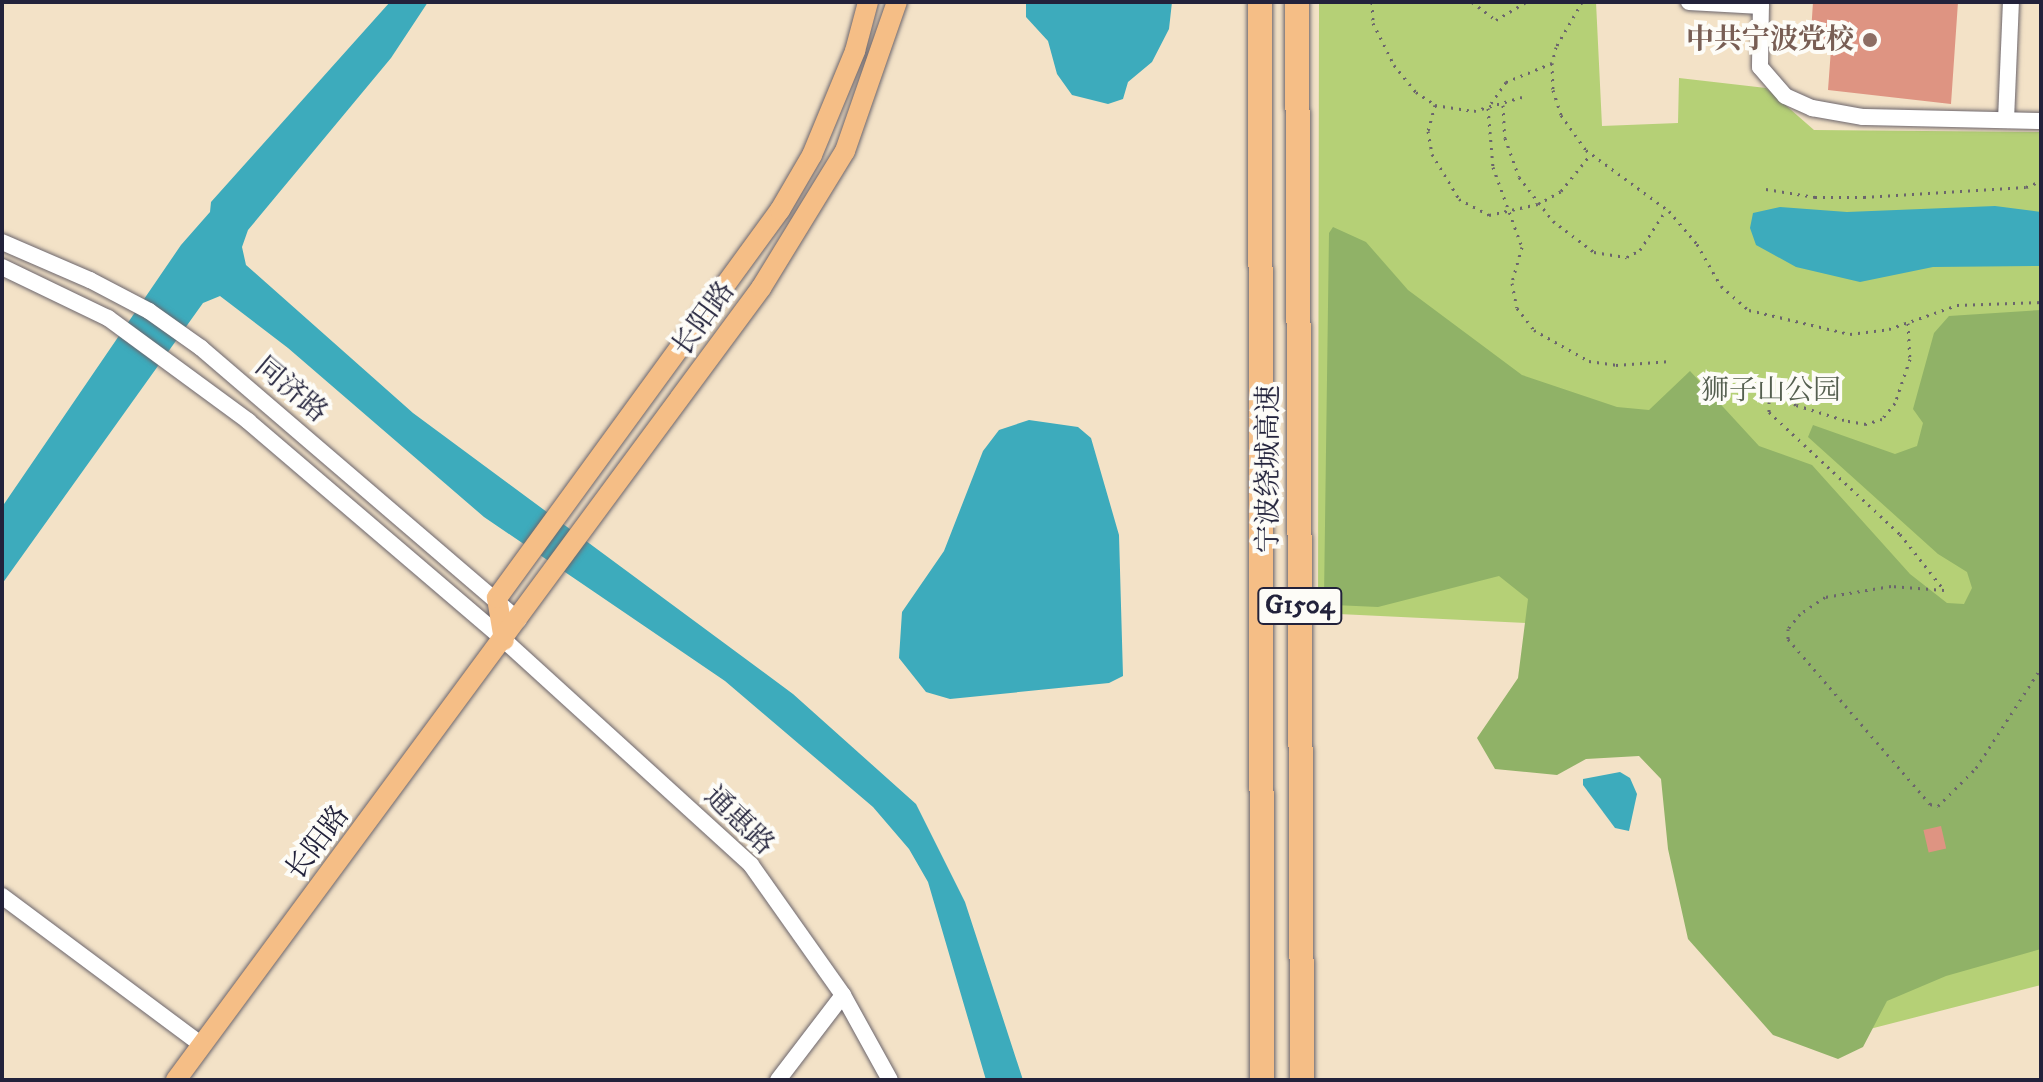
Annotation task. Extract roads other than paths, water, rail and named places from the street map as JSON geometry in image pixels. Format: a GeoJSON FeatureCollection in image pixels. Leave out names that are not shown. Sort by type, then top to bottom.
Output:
{"type":"FeatureCollection","features":[{"type":"Feature","properties":{"kind":"highway","name":"宁波绕城高速"},"geometry":{"type":"LineString","coordinates":[[1260,2],[1262,1080]]}},
{"type":"Feature","properties":{"kind":"highway","name":"宁波绕城高速"},"geometry":{"type":"LineString","coordinates":[[1297,2],[1302,1080]]}},
{"type":"Feature","properties":{"kind":"main road","name":"长阳路"},"geometry":{"type":"LineString","coordinates":[[497,598],[780,210],[812,155],[855,51],[868,2]]}},
{"type":"Feature","properties":{"kind":"main road","name":"长阳路"},"geometry":{"type":"LineString","coordinates":[[176,1080],[504,640],[761,288],[845,151],[897,2]]}},
{"type":"Feature","properties":{"kind":"main road"},"geometry":{"type":"LineString","coordinates":[[497,598],[504,640]]}},
{"type":"Feature","properties":{"kind":"street"},"geometry":{"type":"LineString","coordinates":[[1689,2],[1761,4],[1760,67],[1785,96],[1838,114],[2041,121]]}},
{"type":"Feature","properties":{"kind":"street"},"geometry":{"type":"LineString","coordinates":[[2006,120],[2011,2]]}},
{"type":"Feature","properties":{"kind":"street","name":"同济路"},"geometry":{"type":"LineString","coordinates":[[2,242],[149,311],[185,337],[497,598],[518,620]]}},
{"type":"Feature","properties":{"kind":"street","name":"同济路"},"geometry":{"type":"LineString","coordinates":[[2,267],[113,321],[165,359],[248,421],[504,640]]}},
{"type":"Feature","properties":{"kind":"street","name":"通惠路"},"geometry":{"type":"LineString","coordinates":[[504,640],[751,865],[843,995],[890,1080]]}},
{"type":"Feature","properties":{"kind":"street"},"geometry":{"type":"LineString","coordinates":[[3,899],[202,1045]]}},
{"type":"Feature","properties":{"kind":"street"},"geometry":{"type":"LineString","coordinates":[[778,1080],[843,995]]}},
{"type":"Feature","properties":{"kind":"water"},"geometry":{"type":"Polygon","coordinates":[[[390,2],[428,2],[391,58],[248,230],[242,247],[246,265],[413,413],[793,694],[916,804],[965,902],[1023,1080],[986,1080],[928,882],[909,849],[873,807],[725,681],[484,517],[288,348],[220,296],[203,303],[2,584],[2,507],[181,245],[210,212],[211,202],[390,2]]]}},
{"type":"Feature","properties":{"kind":"water"},"geometry":{"type":"Polygon","coordinates":[[[1026,2],[1172,2],[1169,29],[1152,62],[1128,82],[1123,99],[1108,104],[1072,95],[1057,74],[1048,41],[1026,17],[1026,2]]]}},
{"type":"Feature","properties":{"kind":"water"},"geometry":{"type":"Polygon","coordinates":[[[1995,206],[2041,212],[2041,266],[1933,267],[1860,282],[1796,267],[1756,245],[1750,228],[1753,213],[1780,207],[1847,212],[1995,206]]]}},
{"type":"Feature","properties":{"kind":"water"},"geometry":{"type":"Polygon","coordinates":[[[1029,420],[1078,427],[1091,438],[1119,535],[1123,676],[1109,683],[950,699],[926,692],[899,658],[902,612],[944,551],[983,451],[999,430],[1029,420]]]}},
{"type":"Feature","properties":{"kind":"water"},"geometry":{"type":"Polygon","coordinates":[[[1620,772],[1630,778],[1637,794],[1629,831],[1615,828],[1583,785],[1583,779],[1620,772]]]}},
{"type":"Feature","properties":{"kind":"place","name":"中共宁波党校"},"geometry":{"type":"Point","coordinates":[1870,40]}},
{"type":"Feature","properties":{"kind":"park label","name":"狮子山公园"},"geometry":{"type":"Point","coordinates":[1771,391]}}]}
